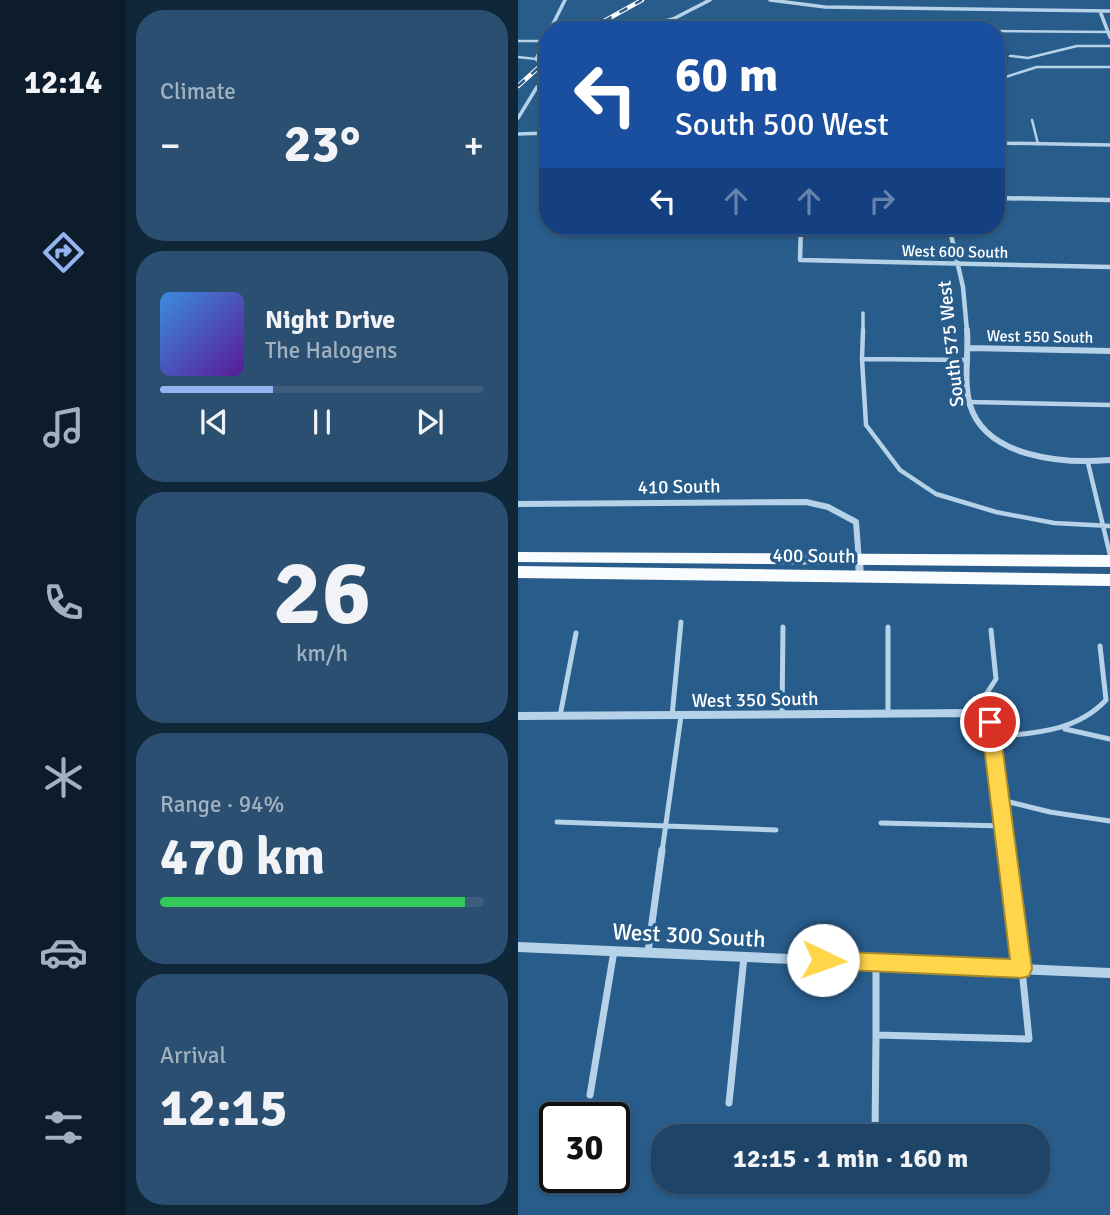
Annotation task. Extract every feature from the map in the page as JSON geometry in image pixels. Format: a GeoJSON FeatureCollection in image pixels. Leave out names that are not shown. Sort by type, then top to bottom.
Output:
{"type":"FeatureCollection","features":[{"type":"Feature","properties":{"kind":"main road","name":"400 South"},"geometry":{"type":"LineString","coordinates":[[518,557],[1110,561]]}},
{"type":"Feature","properties":{"kind":"main road","name":"400 South"},"geometry":{"type":"LineString","coordinates":[[518,572],[1110,580]]}},
{"type":"Feature","properties":{"kind":"street"},"geometry":{"type":"LineString","coordinates":[[555,21],[565,0]]}},
{"type":"Feature","properties":{"kind":"street"},"geometry":{"type":"LineString","coordinates":[[665,21],[710,0]]}},
{"type":"Feature","properties":{"kind":"street"},"geometry":{"type":"LineString","coordinates":[[769,0],[825,7],[1110,11]]}},
{"type":"Feature","properties":{"kind":"street"},"geometry":{"type":"LineString","coordinates":[[1005,0],[1007,10]]}},
{"type":"Feature","properties":{"kind":"street"},"geometry":{"type":"LineString","coordinates":[[1100,11],[1109,34]]}},
{"type":"Feature","properties":{"kind":"street"},"geometry":{"type":"LineString","coordinates":[[539,53],[536,59],[539,61]]}},
{"type":"Feature","properties":{"kind":"street"},"geometry":{"type":"LineString","coordinates":[[518,118],[539,85]]}},
{"type":"Feature","properties":{"kind":"street"},"geometry":{"type":"LineString","coordinates":[[518,134],[539,133]]}},
{"type":"Feature","properties":{"kind":"street"},"geometry":{"type":"LineString","coordinates":[[1005,144],[1110,145]]}},
{"type":"Feature","properties":{"kind":"street"},"geometry":{"type":"LineString","coordinates":[[1005,198],[1110,200]]}},
{"type":"Feature","properties":{"kind":"street","name":"West 600 South"},"geometry":{"type":"LineString","coordinates":[[801,235],[800,260],[1110,267]]}},
{"type":"Feature","properties":{"kind":"street","name":"South 575 West"},"geometry":{"type":"LineString","coordinates":[[951,235],[960,272],[969,348],[969,402],[981,425],[1012,447],[1049,458],[1088,463],[1110,460]]}},
{"type":"Feature","properties":{"kind":"street","name":"West 550 South"},"geometry":{"type":"LineString","coordinates":[[969,348],[1110,351]]}},
{"type":"Feature","properties":{"kind":"street","name":"410 South"},"geometry":{"type":"LineString","coordinates":[[518,504],[817,503],[839,510],[856,522],[859,559]]}},
{"type":"Feature","properties":{"kind":"street"},"geometry":{"type":"LineString","coordinates":[[859,559],[860,577]]}},
{"type":"Feature","properties":{"kind":"street","name":"West 350 South"},"geometry":{"type":"LineString","coordinates":[[518,716],[974,713],[990,722],[993,737]]}},
{"type":"Feature","properties":{"kind":"street"},"geometry":{"type":"LineString","coordinates":[[993,737],[1022,969]]}},
{"type":"Feature","properties":{"kind":"street","name":"West 300 South"},"geometry":{"type":"LineString","coordinates":[[518,947],[1110,973]]}},
{"type":"Feature","properties":{"kind":"lane"},"geometry":{"type":"LineString","coordinates":[[1005,31],[1109,34]]}},
{"type":"Feature","properties":{"kind":"lane"},"geometry":{"type":"LineString","coordinates":[[518,41],[539,41]]}},
{"type":"Feature","properties":{"kind":"lane"},"geometry":{"type":"LineString","coordinates":[[1005,55],[1033,58],[1075,47],[1110,46]]}},
{"type":"Feature","properties":{"kind":"lane"},"geometry":{"type":"LineString","coordinates":[[518,57],[536,59]]}},
{"type":"Feature","properties":{"kind":"lane"},"geometry":{"type":"LineString","coordinates":[[1005,77],[1037,67],[1110,67]]}},
{"type":"Feature","properties":{"kind":"lane"},"geometry":{"type":"LineString","coordinates":[[1032,120],[1038,144]]}},
{"type":"Feature","properties":{"kind":"lane"},"geometry":{"type":"LineString","coordinates":[[863,313],[862,359],[866,425],[900,470],[936,494],[996,512],[1054,523],[1107,526]]}},
{"type":"Feature","properties":{"kind":"lane"},"geometry":{"type":"LineString","coordinates":[[862,359],[968,360]]}},
{"type":"Feature","properties":{"kind":"lane"},"geometry":{"type":"LineString","coordinates":[[969,402],[1110,405]]}},
{"type":"Feature","properties":{"kind":"lane"},"geometry":{"type":"LineString","coordinates":[[1088,463],[1107,526],[1110,555]]}},
{"type":"Feature","properties":{"kind":"lane"},"geometry":{"type":"LineString","coordinates":[[648,953],[676,716],[681,622]]}},
{"type":"Feature","properties":{"kind":"lane"},"geometry":{"type":"LineString","coordinates":[[782,715],[783,627]]}},
{"type":"Feature","properties":{"kind":"lane"},"geometry":{"type":"LineString","coordinates":[[888,627],[888,713]]}},
{"type":"Feature","properties":{"kind":"lane"},"geometry":{"type":"LineString","coordinates":[[974,713],[996,679],[992,630]]}},
{"type":"Feature","properties":{"kind":"lane"},"geometry":{"type":"LineString","coordinates":[[560,716],[576,633]]}},
{"type":"Feature","properties":{"kind":"lane"},"geometry":{"type":"LineString","coordinates":[[993,737],[1072,726],[1097,712],[1106,700],[1100,646]]}},
{"type":"Feature","properties":{"kind":"lane"},"geometry":{"type":"LineString","coordinates":[[1060,728],[1110,739]]}},
{"type":"Feature","properties":{"kind":"lane"},"geometry":{"type":"LineString","coordinates":[[1001,800],[1050,812],[1110,821]]}},
{"type":"Feature","properties":{"kind":"lane"},"geometry":{"type":"LineString","coordinates":[[557,822],[776,830]]}},
{"type":"Feature","properties":{"kind":"lane"},"geometry":{"type":"LineString","coordinates":[[881,823],[1004,826]]}},
{"type":"Feature","properties":{"kind":"lane"},"geometry":{"type":"LineString","coordinates":[[590,1095],[614,951]]}},
{"type":"Feature","properties":{"kind":"lane"},"geometry":{"type":"LineString","coordinates":[[729,1103],[744,957]]}},
{"type":"Feature","properties":{"kind":"lane"},"geometry":{"type":"LineString","coordinates":[[875,1124],[876,962]]}},
{"type":"Feature","properties":{"kind":"lane"},"geometry":{"type":"LineString","coordinates":[[876,1035],[1029,1039],[1022,969]]}},
{"type":"Feature","properties":{"kind":"railway"},"geometry":{"type":"LineString","coordinates":[[604,21],[642,0]]}},
{"type":"Feature","properties":{"kind":"railway"},"geometry":{"type":"LineString","coordinates":[[518,86],[539,67]]}},
{"type":"Feature","properties":{"kind":"route"},"geometry":{"type":"LineString","coordinates":[[823,960],[1022,969],[990,722]]}}]}
